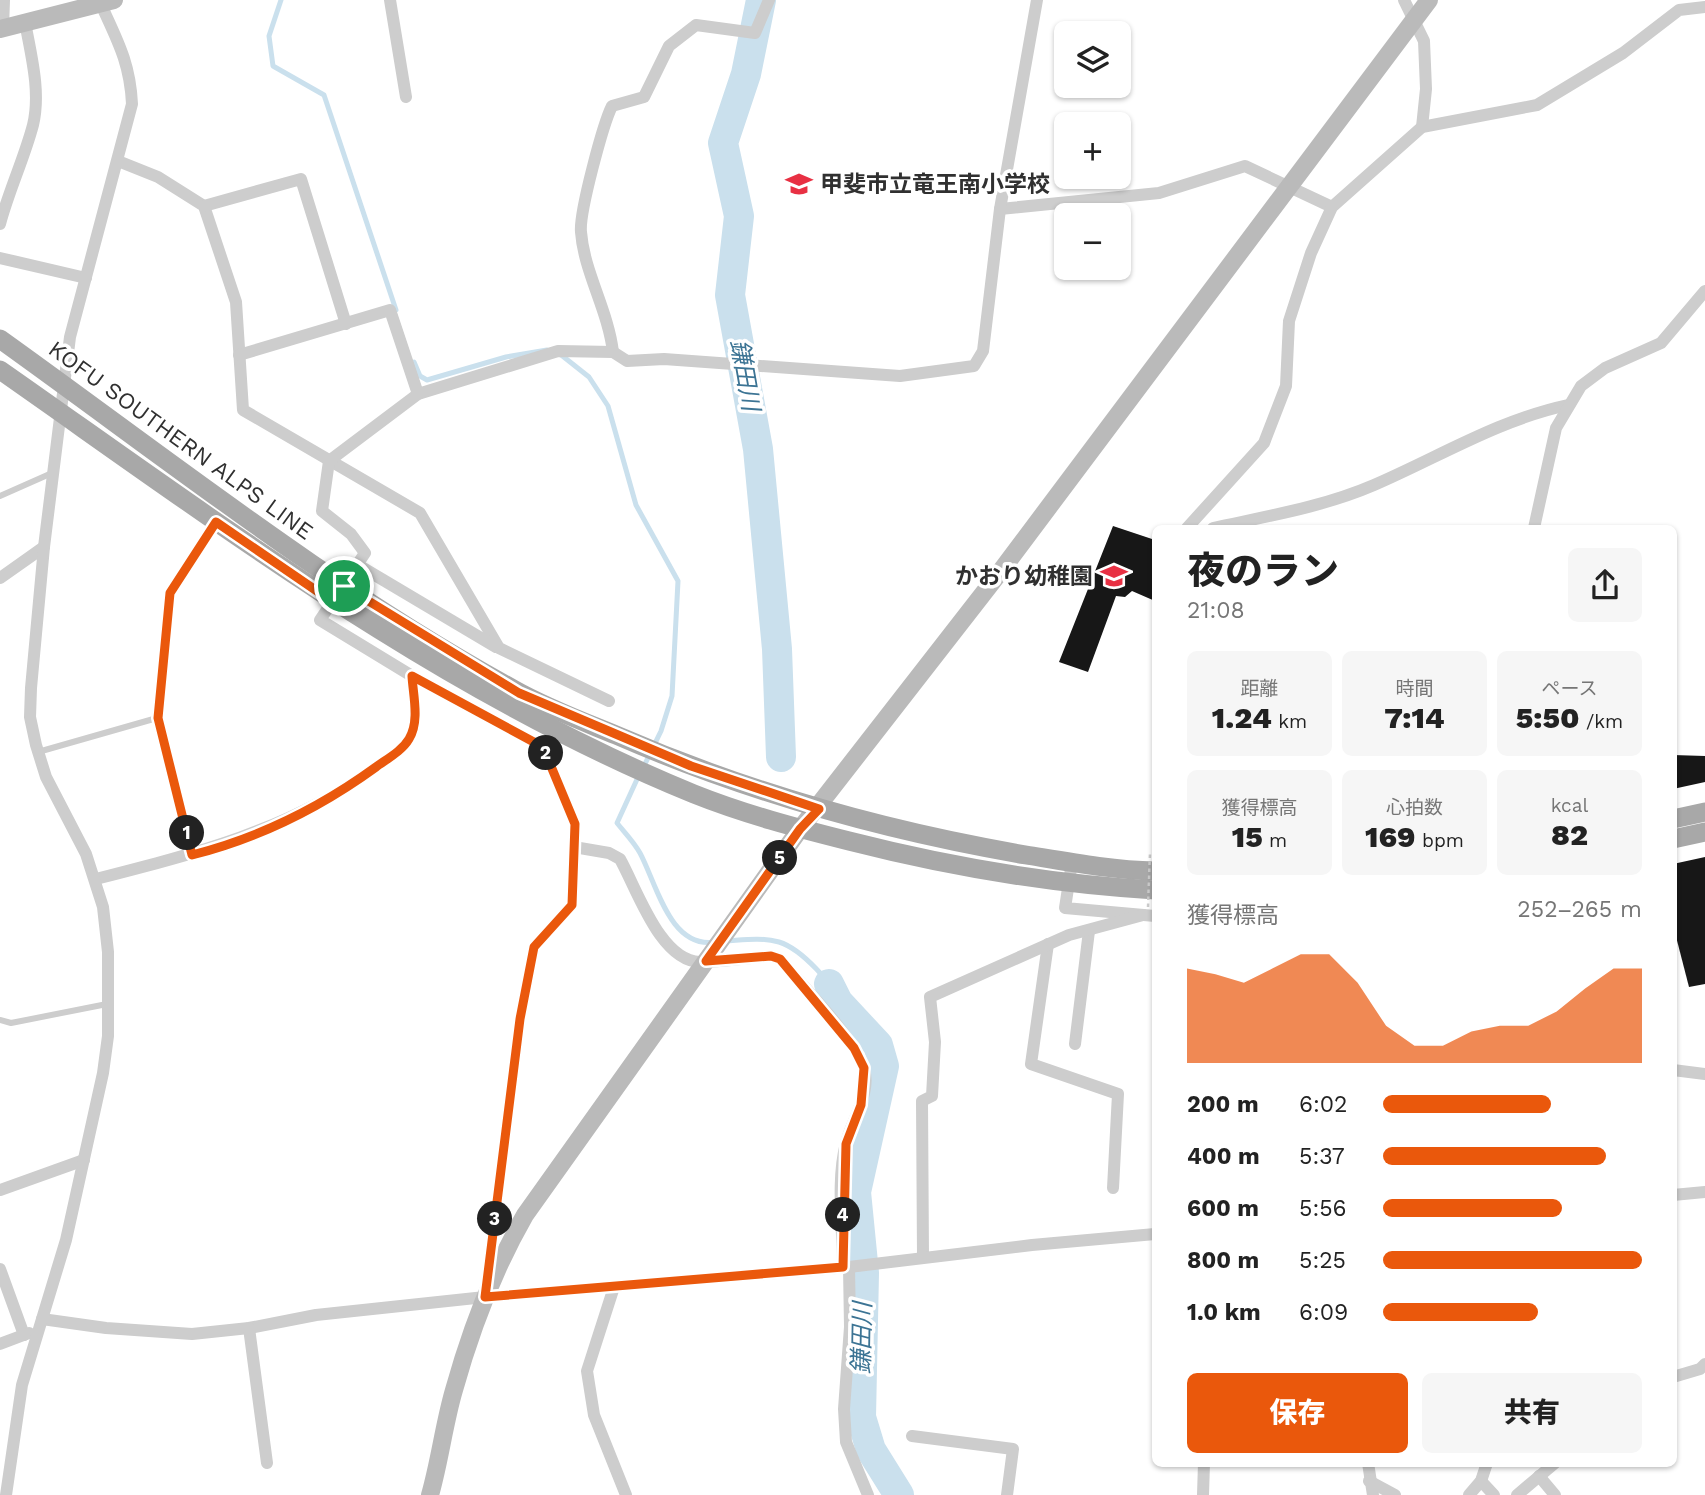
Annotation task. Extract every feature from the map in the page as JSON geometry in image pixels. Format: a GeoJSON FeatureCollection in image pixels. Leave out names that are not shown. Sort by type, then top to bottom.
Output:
{"type":"FeatureCollection","features":[{"type":"Feature","properties":{"kind":"main road","name":"KOFU SOUTHERN ALPS LINE"},"geometry":{"type":"LineString","coordinates":[[0,339],[62,383],[339,594],[463,682],[573,740],[698,796],[800,829],[943,865],[1069,883],[1150,907]]}},
{"type":"Feature","properties":{"kind":"main road","name":"KOFU SOUTHERN ALPS LINE"},"geometry":{"type":"LineString","coordinates":[[0,370],[216,522],[339,594],[519,693],[691,766],[819,809],[960,844],[1072,862],[1152,862]]}},
{"type":"Feature","properties":{"kind":"main road"},"geometry":{"type":"LineString","coordinates":[[1677,818],[1705,812]]}},
{"type":"Feature","properties":{"kind":"main road"},"geometry":{"type":"LineString","coordinates":[[1677,838],[1705,832]]}},
{"type":"Feature","properties":{"kind":"street"},"geometry":{"type":"LineString","coordinates":[[4,0],[1,29],[105,1],[130,74],[132,104],[70,337],[62,383],[44,547],[30,717],[47,777],[86,854],[103,907],[109,1004],[103,1073],[66,1240],[22,1385],[6,1495]]}},
{"type":"Feature","properties":{"kind":"street"},"geometry":{"type":"LineString","coordinates":[[390,0],[406,97]]}},
{"type":"Feature","properties":{"kind":"street"},"geometry":{"type":"LineString","coordinates":[[613,352],[610,324],[580,230],[604,123],[612,106],[644,97],[669,46],[696,25],[755,33],[769,0]]}},
{"type":"Feature","properties":{"kind":"street"},"geometry":{"type":"LineString","coordinates":[[543,747],[412,676],[320,620],[365,553],[361,544],[323,511],[329,461],[418,394],[558,351],[613,352],[627,361],[664,359],[900,376],[974,366],[983,351],[1000,209],[1037,0]]}},
{"type":"Feature","properties":{"kind":"street"},"geometry":{"type":"LineString","coordinates":[[1404,0],[1424,41],[1426,89],[1422,127]]}},
{"type":"Feature","properties":{"kind":"street"},"geometry":{"type":"LineString","coordinates":[[430,1495],[454,1389],[485,1297],[502,1254],[525,1215],[800,829],[819,809],[1429,0]]}},
{"type":"Feature","properties":{"kind":"street"},"geometry":{"type":"LineString","coordinates":[[1194,525],[1264,443],[1286,386],[1290,321],[1311,253],[1332,207],[1422,127],[1537,105],[1623,53],[1679,10],[1705,7]]}},
{"type":"Feature","properties":{"kind":"street"},"geometry":{"type":"LineString","coordinates":[[0,224],[9,188],[33,123],[36,84],[25,22]]}},
{"type":"Feature","properties":{"kind":"street"},"geometry":{"type":"LineString","coordinates":[[118,161],[158,177],[204,205],[236,302],[243,410],[420,513],[499,648]]}},
{"type":"Feature","properties":{"kind":"street"},"geometry":{"type":"LineString","coordinates":[[1000,209],[1159,193],[1245,166],[1332,207]]}},
{"type":"Feature","properties":{"kind":"street"},"geometry":{"type":"LineString","coordinates":[[204,205],[301,179],[346,324]]}},
{"type":"Feature","properties":{"kind":"street"},"geometry":{"type":"LineString","coordinates":[[0,258],[86,278]]}},
{"type":"Feature","properties":{"kind":"street"},"geometry":{"type":"LineString","coordinates":[[1535,525],[1556,428],[1581,386],[1605,368],[1661,342],[1705,291]]}},
{"type":"Feature","properties":{"kind":"street"},"geometry":{"type":"LineString","coordinates":[[239,355],[390,310],[418,394]]}},
{"type":"Feature","properties":{"kind":"street"},"geometry":{"type":"LineString","coordinates":[[1226,525],[1330,502],[1530,413],[1568,405]]}},
{"type":"Feature","properties":{"kind":"street"},"geometry":{"type":"LineString","coordinates":[[0,578],[44,547]]}},
{"type":"Feature","properties":{"kind":"street"},"geometry":{"type":"LineString","coordinates":[[358,565],[499,648],[609,701]]}},
{"type":"Feature","properties":{"kind":"street"},"geometry":{"type":"LineString","coordinates":[[96,879],[192,855],[288,820],[340,793],[398,751],[409,739],[415,722],[412,676]]}},
{"type":"Feature","properties":{"kind":"street"},"geometry":{"type":"LineString","coordinates":[[574,847],[609,853],[620,859],[667,946],[682,957],[771,956],[780,959],[854,1048],[864,1068],[861,1105],[846,1144],[846,1442],[868,1495]]}},
{"type":"Feature","properties":{"kind":"street"},"geometry":{"type":"LineString","coordinates":[[1072,862],[1065,908],[1150,907]]}},
{"type":"Feature","properties":{"kind":"street"},"geometry":{"type":"LineString","coordinates":[[923,1257],[922,1101],[932,1096],[935,1042],[930,997],[1048,944],[1089,932],[1100,925],[1150,907]]}},
{"type":"Feature","properties":{"kind":"street"},"geometry":{"type":"LineString","coordinates":[[1075,1044],[1089,932]]}},
{"type":"Feature","properties":{"kind":"street"},"geometry":{"type":"LineString","coordinates":[[1048,944],[1031,1064],[1118,1094],[1113,1188]]}},
{"type":"Feature","properties":{"kind":"street"},"geometry":{"type":"LineString","coordinates":[[485,1297],[520,1019]]}},
{"type":"Feature","properties":{"kind":"street"},"geometry":{"type":"LineString","coordinates":[[1677,1070],[1705,1074]]}},
{"type":"Feature","properties":{"kind":"street"},"geometry":{"type":"LineString","coordinates":[[0,1190],[84,1160]]}},
{"type":"Feature","properties":{"kind":"street"},"geometry":{"type":"LineString","coordinates":[[1677,1195],[1705,1192]]}},
{"type":"Feature","properties":{"kind":"street"},"geometry":{"type":"LineString","coordinates":[[0,1344],[24,1335],[40,1324],[192,1334],[249,1328],[316,1315],[485,1297],[847,1267],[1152,1234]]}},
{"type":"Feature","properties":{"kind":"street"},"geometry":{"type":"LineString","coordinates":[[0,1269],[24,1335]]}},
{"type":"Feature","properties":{"kind":"street"},"geometry":{"type":"LineString","coordinates":[[614,1287],[587,1371],[594,1415],[626,1495]]}},
{"type":"Feature","properties":{"kind":"street"},"geometry":{"type":"LineString","coordinates":[[249,1328],[267,1464]]}},
{"type":"Feature","properties":{"kind":"street"},"geometry":{"type":"LineString","coordinates":[[1677,1375],[1705,1364]]}},
{"type":"Feature","properties":{"kind":"street"},"geometry":{"type":"LineString","coordinates":[[912,1436],[1013,1449],[1007,1495]]}},
{"type":"Feature","properties":{"kind":"street"},"geometry":{"type":"LineString","coordinates":[[1203,1495],[1204,1467]]}},
{"type":"Feature","properties":{"kind":"street"},"geometry":{"type":"LineString","coordinates":[[1368,1467],[1373,1495]]}},
{"type":"Feature","properties":{"kind":"street"},"geometry":{"type":"LineString","coordinates":[[1469,1495],[1481,1481],[1486,1467]]}},
{"type":"Feature","properties":{"kind":"street"},"geometry":{"type":"LineString","coordinates":[[1517,1495],[1550,1467]]}},
{"type":"Feature","properties":{"kind":"street"},"geometry":{"type":"LineString","coordinates":[[1539,1476],[1555,1495]]}},
{"type":"Feature","properties":{"kind":"street"},"geometry":{"type":"LineString","coordinates":[[1369,1481],[1395,1495]]}},
{"type":"Feature","properties":{"kind":"street"},"geometry":{"type":"LineString","coordinates":[[1481,1481],[1494,1495]]}},
{"type":"Feature","properties":{"kind":"lane"},"geometry":{"type":"LineString","coordinates":[[0,496],[52,473]]}},
{"type":"Feature","properties":{"kind":"lane"},"geometry":{"type":"LineString","coordinates":[[192,855],[158,718],[170,593],[216,522]]}},
{"type":"Feature","properties":{"kind":"lane"},"geometry":{"type":"LineString","coordinates":[[38,752],[158,718]]}},
{"type":"Feature","properties":{"kind":"lane"},"geometry":{"type":"LineString","coordinates":[[0,1020],[11,1023],[109,1004]]}},
{"type":"Feature","properties":{"kind":"path"},"geometry":{"type":"LineString","coordinates":[[520,1019],[534,947],[572,905],[575,824],[543,747]]}},
{"type":"Feature","properties":{"kind":"path"},"geometry":{"type":"LineString","coordinates":[[1150,907],[1152,862]]}},
{"type":"Feature","properties":{"kind":"building"},"geometry":{"type":"Polygon","coordinates":[[[1113,526],[1152,539],[1152,600],[1132,591],[1125,597],[1116,596],[1088,672],[1059,662],[1113,526]]]}},
{"type":"Feature","properties":{"kind":"building"},"geometry":{"type":"Polygon","coordinates":[[[1677,755],[1705,756],[1705,782],[1677,788],[1677,755]]]}},
{"type":"Feature","properties":{"kind":"building"},"geometry":{"type":"Polygon","coordinates":[[[1705,857],[1705,984],[1689,987],[1677,940],[1677,863],[1705,857]]]}},
{"type":"Feature","properties":{"kind":"waterway"},"geometry":{"type":"LineString","coordinates":[[281,0],[269,36],[273,66],[324,95],[396,310]]}},
{"type":"Feature","properties":{"kind":"waterway","name":"鎌田川"},"geometry":{"type":"LineString","coordinates":[[761,0],[746,74],[723,143],[739,216],[730,295],[758,449],[777,649],[781,757]]}},
{"type":"Feature","properties":{"kind":"waterway"},"geometry":{"type":"LineString","coordinates":[[414,362],[420,376],[427,380],[506,357],[547,350]]}},
{"type":"Feature","properties":{"kind":"waterway"},"geometry":{"type":"LineString","coordinates":[[560,354],[589,377],[608,406],[636,505],[678,581],[672,696],[661,731],[644,766]]}},
{"type":"Feature","properties":{"kind":"waterway"},"geometry":{"type":"LineString","coordinates":[[639,775],[617,823],[640,853],[659,897],[676,925],[687,936],[700,941],[715,942]]}},
{"type":"Feature","properties":{"kind":"waterway"},"geometry":{"type":"LineString","coordinates":[[725,941],[766,940],[790,947],[822,975],[856,1018]]}},
{"type":"Feature","properties":{"kind":"waterway","name":"鎌田川"},"geometry":{"type":"LineString","coordinates":[[829,984],[838,1002],[878,1045],[884,1066],[856,1192],[864,1273],[861,1417],[871,1450],[899,1495]]}},
{"type":"Feature","properties":{"kind":"place","name":"甲斐市立竜王南小学校"},"geometry":{"type":"Point","coordinates":[799,184]}},
{"type":"Feature","properties":{"kind":"place","name":"かおり幼稚園"},"geometry":{"type":"Point","coordinates":[1114,576]}},
{"type":"Feature","properties":{"kind":"route"},"geometry":{"type":"LineString","coordinates":[[216,522],[333,602],[344,586],[402,624],[519,693],[691,766],[819,809],[800,829],[706,961],[771,956],[780,959],[854,1048],[864,1068],[861,1105],[846,1144],[842,1190],[843,1267],[485,1297],[520,1019],[534,947],[572,905],[575,824],[543,747],[412,676],[415,722],[409,739],[398,751],[340,793],[288,820],[192,855],[158,718],[166,604],[176,581],[216,522]]}}]}
